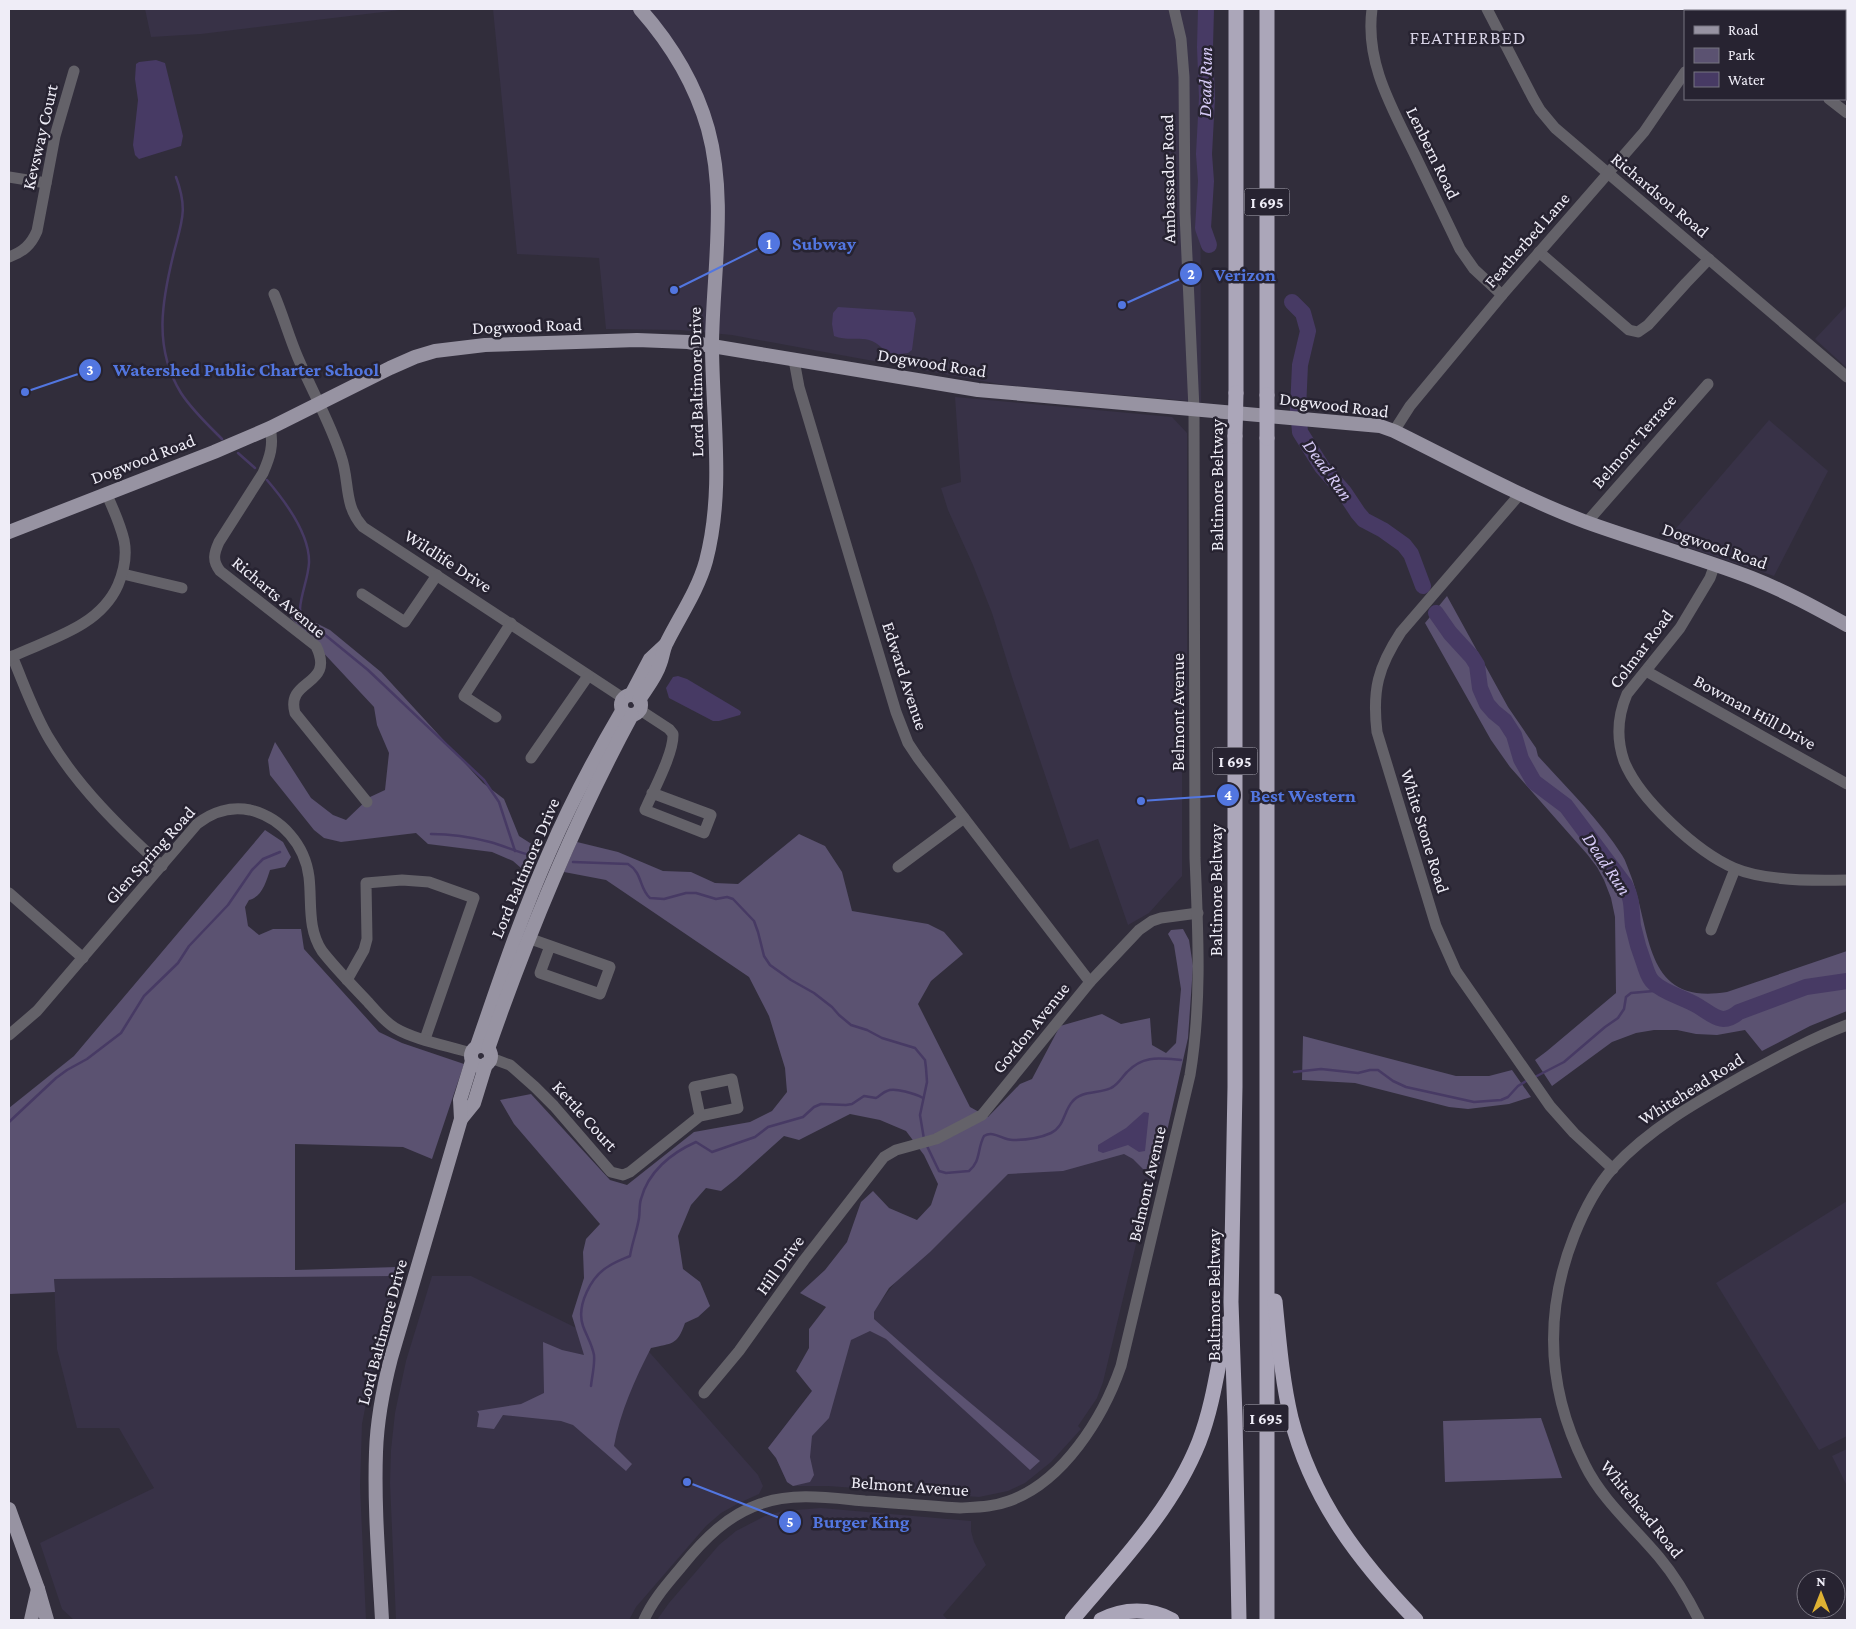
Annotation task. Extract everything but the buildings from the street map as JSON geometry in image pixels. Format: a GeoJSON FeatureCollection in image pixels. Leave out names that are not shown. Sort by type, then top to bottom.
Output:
{"type":"FeatureCollection","features":[{"type":"Feature","properties":{"kind":"highway","name":"Baltimore Beltway"},"geometry":{"type":"LineString","coordinates":[[1236,9],[1235,1087],[1231,1302],[1236,1417],[1239,1620]]}},
{"type":"Feature","properties":{"kind":"highway","name":"I 695"},"geometry":{"type":"LineString","coordinates":[[1267,9],[1267,1620]]}},
{"type":"Feature","properties":{"kind":"highway"},"geometry":{"type":"LineString","coordinates":[[1267,1216],[1281,1366],[1300,1448],[1313,1479],[1346,1538],[1368,1568],[1416,1620]]}},
{"type":"Feature","properties":{"kind":"highway"},"geometry":{"type":"LineString","coordinates":[[1072,1620],[1162,1512],[1188,1468],[1210,1408],[1231,1302]]}},
{"type":"Feature","properties":{"kind":"highway"},"geometry":{"type":"LineString","coordinates":[[1101,1620],[1113,1614],[1135,1610],[1159,1614],[1172,1620]]}},
{"type":"Feature","properties":{"kind":"main road","name":"Lord Baltimore Drive"},"geometry":{"type":"LineString","coordinates":[[382,1620],[376,1486],[376,1451],[381,1398],[461,1119],[460,1100],[481,1055],[550,884],[650,659],[665,645],[694,592],[706,563],[715,517],[717,481],[712,345],[718,218],[717,184],[708,130],[699,101],[685,72],[661,35],[640,9]]}},
{"type":"Feature","properties":{"kind":"main road","name":"Dogwood Road"},"geometry":{"type":"LineString","coordinates":[[9,532],[214,452],[270,428],[410,360],[435,351],[457,348],[668,340],[712,345],[978,390],[1372,425],[1394,431],[1520,494],[1587,522],[1715,564],[1780,590],[1847,625]]}},
{"type":"Feature","properties":{"kind":"main road","name":"Lord Baltimore Drive"},"geometry":{"type":"LineString","coordinates":[[481,1055],[512,945],[548,854],[591,766],[631,705]]}},
{"type":"Feature","properties":{"kind":"main road"},"geometry":{"type":"LineString","coordinates":[[9,1509],[38,1589],[47,1620]]}},
{"type":"Feature","properties":{"kind":"main road"},"geometry":{"type":"LineString","coordinates":[[31,1620],[38,1589]]}},
{"type":"Feature","properties":{"kind":"main road"},"geometry":{"type":"LineString","coordinates":[[38,1589],[58,1620]]}},
{"type":"Feature","properties":{"kind":"street","name":"Ambassador Road"},"geometry":{"type":"LineString","coordinates":[[1174,9],[1181,39],[1184,77],[1185,214],[1194,410]]}},
{"type":"Feature","properties":{"kind":"street","name":"Lenbern Road"},"geometry":{"type":"LineString","coordinates":[[1372,9],[1370,21],[1374,58],[1383,90],[1460,249],[1474,269],[1502,295]]}},
{"type":"Feature","properties":{"kind":"street","name":"Richardson Road"},"geometry":{"type":"LineString","coordinates":[[1487,9],[1540,110],[1555,128],[1847,377]]}},
{"type":"Feature","properties":{"kind":"street","name":"Kevsway Court"},"geometry":{"type":"LineString","coordinates":[[9,257],[20,253],[34,240],[54,136],[74,71]]}},
{"type":"Feature","properties":{"kind":"street","name":"Featherbed Lane"},"geometry":{"type":"LineString","coordinates":[[1394,431],[1410,406],[1502,295],[1649,126],[1684,74]]}},
{"type":"Feature","properties":{"kind":"street"},"geometry":{"type":"LineString","coordinates":[[1830,100],[1847,113]]}},
{"type":"Feature","properties":{"kind":"street"},"geometry":{"type":"LineString","coordinates":[[9,177],[46,183]]}},
{"type":"Feature","properties":{"kind":"street"},"geometry":{"type":"LineString","coordinates":[[1539,252],[1629,330],[1638,332],[1648,325],[1709,259]]}},
{"type":"Feature","properties":{"kind":"street","name":"Wildlife Drive"},"geometry":{"type":"LineString","coordinates":[[274,294],[298,357],[344,465],[349,503],[357,520],[363,527],[511,623],[669,730],[673,734],[672,744],[645,810],[704,833],[711,815],[652,793]]}},
{"type":"Feature","properties":{"kind":"street","name":"Edward Avenue"},"geometry":{"type":"LineString","coordinates":[[794,360],[799,387],[901,728],[918,758],[1090,982]]}},
{"type":"Feature","properties":{"kind":"street","name":"Belmont Terrace"},"geometry":{"type":"LineString","coordinates":[[1587,522],[1708,384]]}},
{"type":"Feature","properties":{"kind":"street","name":"Belmont Avenue"},"geometry":{"type":"LineString","coordinates":[[644,1620],[657,1597],[710,1534],[742,1512],[779,1499],[820,1497],[960,1508],[989,1506],[1011,1500],[1043,1483],[1072,1454],[1106,1404],[1121,1366],[1182,1112],[1195,1042],[1198,1010],[1198,913],[1195,858],[1194,410]]}},
{"type":"Feature","properties":{"kind":"street","name":"Richarts Avenue"},"geometry":{"type":"LineString","coordinates":[[270,428],[272,439],[268,461],[263,473],[219,542],[215,551],[216,565],[220,571],[316,646],[322,666],[318,674],[298,690],[294,697],[293,706],[295,713],[367,802]]}},
{"type":"Feature","properties":{"kind":"street"},"geometry":{"type":"LineString","coordinates":[[106,493],[124,541],[125,562],[123,574],[108,603],[88,622],[10,657],[40,721],[59,756],[120,828],[162,866]]}},
{"type":"Feature","properties":{"kind":"street","name":"White Stone Road"},"geometry":{"type":"LineString","coordinates":[[1520,494],[1397,638],[1387,654],[1380,672],[1374,704],[1376,732],[1431,910],[1445,949],[1456,971],[1468,992],[1550,1106],[1574,1133],[1613,1169]]}},
{"type":"Feature","properties":{"kind":"street","name":"Colmar Road"},"geometry":{"type":"LineString","coordinates":[[1715,564],[1710,578],[1680,628],[1646,671],[1633,684],[1622,705],[1619,732],[1625,762],[1646,795],[1670,822],[1694,843],[1735,869],[1782,878],[1847,880]]}},
{"type":"Feature","properties":{"kind":"street"},"geometry":{"type":"LineString","coordinates":[[123,574],[182,588]]}},
{"type":"Feature","properties":{"kind":"street"},"geometry":{"type":"LineString","coordinates":[[362,594],[405,622],[437,574]]}},
{"type":"Feature","properties":{"kind":"street"},"geometry":{"type":"LineString","coordinates":[[496,717],[464,696],[511,623]]}},
{"type":"Feature","properties":{"kind":"street","name":"Bowman Hill Drive"},"geometry":{"type":"LineString","coordinates":[[1646,671],[1847,784]]}},
{"type":"Feature","properties":{"kind":"street"},"geometry":{"type":"LineString","coordinates":[[531,758],[588,676]]}},
{"type":"Feature","properties":{"kind":"street","name":"Glen Spring Road"},"geometry":{"type":"LineString","coordinates":[[9,1035],[37,1011],[197,824],[207,816],[217,812],[230,809],[246,809],[260,813],[285,829],[302,851],[309,878],[313,933],[323,951],[347,980],[388,1023],[401,1031],[481,1055]]}},
{"type":"Feature","properties":{"kind":"street"},"geometry":{"type":"LineString","coordinates":[[898,868],[964,818]]}},
{"type":"Feature","properties":{"kind":"street"},"geometry":{"type":"LineString","coordinates":[[1711,930],[1735,869]]}},
{"type":"Feature","properties":{"kind":"street"},"geometry":{"type":"LineString","coordinates":[[347,980],[364,950],[367,939],[366,883],[402,880],[428,882],[474,898],[426,1039]]}},
{"type":"Feature","properties":{"kind":"street"},"geometry":{"type":"LineString","coordinates":[[9,893],[83,958]]}},
{"type":"Feature","properties":{"kind":"street","name":"Gordon Avenue"},"geometry":{"type":"LineString","coordinates":[[884,1156],[896,1150],[925,1143],[954,1131],[982,1115],[1090,982],[1146,924],[1161,918],[1198,913]]}},
{"type":"Feature","properties":{"kind":"street"},"geometry":{"type":"LineString","coordinates":[[528,938],[610,967],[600,994],[540,973],[550,946]]}},
{"type":"Feature","properties":{"kind":"street","name":"Whitehead Road"},"geometry":{"type":"LineString","coordinates":[[1699,1620],[1661,1558],[1614,1507],[1585,1467],[1569,1430],[1556,1384],[1553,1326],[1560,1279],[1571,1244],[1586,1209],[1613,1169],[1639,1143],[1686,1109],[1792,1049],[1847,1025]]}},
{"type":"Feature","properties":{"kind":"street","name":"Kettle Court"},"geometry":{"type":"LineString","coordinates":[[481,1055],[510,1065],[535,1087],[611,1172],[616,1174],[623,1175],[630,1172],[700,1116]]}},
{"type":"Feature","properties":{"kind":"street","name":"Hill Drive"},"geometry":{"type":"LineString","coordinates":[[704,1393],[743,1345],[804,1260],[884,1156]]}},
{"type":"Feature","properties":{"kind":"shaded area"},"geometry":{"type":"Polygon","coordinates":[[[145,9],[408,9],[201,34],[151,37],[145,9]]]}},
{"type":"Feature","properties":{"kind":"shaded area"},"geometry":{"type":"Polygon","coordinates":[[[493,9],[1197,9],[1200,14],[1201,402],[1004,385],[732,335],[680,330],[606,329],[599,258],[517,254],[493,9]]]}},
{"type":"Feature","properties":{"kind":"shaded area"},"geometry":{"type":"Polygon","coordinates":[[[1847,305],[1847,368],[1815,339],[1847,305]]]}},
{"type":"Feature","properties":{"kind":"shaded area"},"geometry":{"type":"Polygon","coordinates":[[[955,397],[1172,417],[1187,433],[1187,694],[1182,695],[1182,876],[1149,913],[1128,925],[1098,839],[1070,849],[992,613],[948,510],[941,488],[961,482],[955,397]]]}},
{"type":"Feature","properties":{"kind":"shaded area"},"geometry":{"type":"Polygon","coordinates":[[[1769,420],[1828,471],[1774,576],[1666,540],[1769,420]]]}},
{"type":"Feature","properties":{"kind":"shaded area"},"geometry":{"type":"Polygon","coordinates":[[[1178,1069],[1103,1382],[1097,1398],[1078,1426],[1081,1429],[1051,1462],[1025,1483],[1008,1491],[979,1497],[828,1486],[793,1486],[787,1482],[776,1458],[768,1448],[1006,1138],[1178,1069]]]}},
{"type":"Feature","properties":{"kind":"shaded area"},"geometry":{"type":"Polygon","coordinates":[[[1847,1201],[1847,1436],[1819,1450],[1716,1283],[1847,1201]]]}},
{"type":"Feature","properties":{"kind":"shaded area"},"geometry":{"type":"Polygon","coordinates":[[[400,1276],[376,1352],[362,1424],[360,1486],[366,1620],[74,1620],[62,1609],[40,1543],[154,1488],[119,1428],[77,1428],[57,1349],[54,1279],[400,1276]]]}},
{"type":"Feature","properties":{"kind":"shaded area"},"geometry":{"type":"Polygon","coordinates":[[[432,1276],[471,1276],[627,1353],[643,1345],[758,1475],[763,1486],[759,1494],[721,1513],[706,1526],[636,1607],[629,1620],[396,1620],[390,1483],[391,1450],[395,1413],[406,1361],[432,1276]]]}},
{"type":"Feature","properties":{"kind":"shaded area"},"geometry":{"type":"Polygon","coordinates":[[[1847,1449],[1847,1486],[1832,1456],[1847,1449]]]}},
{"type":"Feature","properties":{"kind":"shaded area"},"geometry":{"type":"Polygon","coordinates":[[[821,1508],[971,1521],[974,1542],[986,1565],[943,1615],[948,1620],[657,1620],[669,1603],[719,1545],[736,1531],[765,1516],[783,1511],[821,1508]]]}},
{"type":"Feature","properties":{"kind":"green space"},"geometry":{"type":"Polygon","coordinates":[[[1447,596],[1508,707],[1536,748],[1538,756],[1593,816],[1623,857],[1638,898],[1648,941],[1655,960],[1665,976],[1680,988],[1700,993],[1727,992],[1847,951],[1847,1011],[1810,1026],[1762,1051],[1745,1030],[1717,1035],[1696,1034],[1677,1030],[1654,1030],[1636,1033],[1612,1042],[1552,1086],[1535,1060],[1616,993],[1615,917],[1611,898],[1597,867],[1510,767],[1491,740],[1425,623],[1447,596]]]}},
{"type":"Feature","properties":{"kind":"green space"},"geometry":{"type":"Polygon","coordinates":[[[290,617],[316,623],[330,630],[381,672],[483,783],[504,799],[519,836],[541,850],[533,870],[521,868],[513,861],[492,852],[428,844],[416,833],[341,842],[324,838],[314,830],[270,775],[268,760],[275,742],[311,798],[333,815],[346,820],[370,797],[385,790],[389,753],[377,725],[374,707],[290,617]]]}},
{"type":"Feature","properties":{"kind":"green space"},"geometry":{"type":"Polygon","coordinates":[[[265,830],[283,842],[291,857],[285,867],[270,870],[260,892],[249,900],[245,907],[248,926],[259,935],[273,929],[301,929],[304,949],[379,1032],[402,1043],[464,1064],[432,1159],[403,1147],[295,1144],[295,1270],[398,1267],[400,1276],[54,1279],[55,1292],[9,1294],[9,1108],[74,1056],[265,830]]]}},
{"type":"Feature","properties":{"kind":"green space"},"geometry":{"type":"Polygon","coordinates":[[[799,834],[825,846],[842,872],[852,911],[928,924],[944,932],[963,954],[931,981],[918,1004],[970,1107],[988,1117],[1020,1084],[1032,1079],[1060,1026],[1102,1014],[1121,1024],[1150,1018],[1152,1045],[1166,1053],[1176,1043],[1181,989],[1174,945],[1168,934],[1171,930],[1183,929],[1189,940],[1193,966],[1188,1038],[1158,1171],[1143,1169],[1133,1159],[1124,1154],[1063,1171],[1008,1174],[930,1252],[889,1288],[874,1312],[874,1319],[937,1375],[1040,1461],[1030,1470],[886,1339],[870,1331],[851,1340],[829,1418],[812,1436],[810,1457],[814,1475],[810,1482],[793,1486],[787,1482],[776,1458],[768,1448],[812,1391],[796,1371],[809,1348],[809,1329],[826,1307],[800,1293],[825,1270],[847,1242],[861,1202],[873,1191],[889,1208],[917,1220],[931,1205],[938,1184],[924,1155],[906,1131],[880,1120],[850,1114],[799,1140],[784,1136],[721,1191],[706,1188],[691,1205],[678,1236],[683,1269],[700,1282],[710,1306],[698,1317],[685,1323],[676,1340],[669,1344],[651,1348],[629,1396],[614,1446],[632,1464],[626,1471],[573,1425],[561,1421],[503,1415],[494,1429],[477,1427],[479,1414],[477,1411],[521,1404],[544,1393],[543,1342],[562,1350],[584,1355],[572,1316],[584,1278],[583,1252],[586,1239],[600,1224],[514,1124],[500,1100],[531,1094],[610,1180],[627,1185],[694,1132],[750,1122],[772,1111],[787,1092],[785,1068],[769,1016],[749,977],[606,880],[564,872],[577,842],[618,852],[663,871],[691,872],[715,883],[738,884],[799,834]]]}},
{"type":"Feature","properties":{"kind":"green space"},"geometry":{"type":"Polygon","coordinates":[[[1303,1036],[1456,1076],[1489,1076],[1512,1070],[1531,1097],[1509,1104],[1468,1109],[1449,1107],[1355,1083],[1302,1080],[1303,1036]]]}},
{"type":"Feature","properties":{"kind":"green space"},"geometry":{"type":"Polygon","coordinates":[[[1541,1418],[1562,1478],[1445,1482],[1443,1421],[1541,1418]]]}},
{"type":"Feature","properties":{"kind":"water"},"geometry":{"type":"Polygon","coordinates":[[[156,60],[165,63],[183,136],[181,146],[139,159],[135,155],[133,145],[138,100],[135,79],[136,64],[156,60]]]}},
{"type":"Feature","properties":{"kind":"water"},"geometry":{"type":"Polygon","coordinates":[[[838,307],[913,312],[916,319],[912,350],[908,353],[892,355],[869,340],[834,336],[833,313],[838,307]]]}},
{"type":"Feature","properties":{"kind":"water"},"geometry":{"type":"Polygon","coordinates":[[[678,676],[687,679],[739,710],[741,712],[740,715],[713,721],[669,698],[666,688],[673,677],[678,676]]]}},
{"type":"Feature","properties":{"kind":"water"},"geometry":{"type":"Polygon","coordinates":[[[1144,1112],[1149,1113],[1145,1151],[1139,1152],[1128,1145],[1103,1153],[1098,1151],[1098,1145],[1126,1128],[1144,1112]]]}},
{"type":"Feature","properties":{"kind":"waterway","name":"Dead Run"},"geometry":{"type":"LineString","coordinates":[[1206,9],[1207,98],[1204,154],[1206,181],[1203,228],[1209,245]]}},
{"type":"Feature","properties":{"kind":"waterway"},"geometry":{"type":"LineString","coordinates":[[176,177],[183,207],[166,288],[162,324],[166,359],[172,376],[185,399],[222,439]]}},
{"type":"Feature","properties":{"kind":"waterway","name":"Dead Run"},"geometry":{"type":"LineString","coordinates":[[1292,302],[1303,313],[1308,331],[1300,365],[1298,409],[1300,432],[1322,467],[1344,492],[1364,520],[1383,530],[1404,545],[1411,554],[1423,586]]}},
{"type":"Feature","properties":{"kind":"waterway"},"geometry":{"type":"LineString","coordinates":[[238,453],[255,468]]}},
{"type":"Feature","properties":{"kind":"waterway"},"geometry":{"type":"LineString","coordinates":[[267,480],[295,518],[308,552],[309,563],[300,609],[302,616],[368,670],[484,780],[499,802],[515,851]]}},
{"type":"Feature","properties":{"kind":"waterway","name":"Dead Run"},"geometry":{"type":"LineString","coordinates":[[1436,613],[1477,665],[1480,688],[1487,704],[1505,721],[1514,735],[1521,759],[1534,782],[1566,806],[1628,890],[1638,946],[1648,975],[1658,987],[1723,1019],[1806,987],[1847,981]]}},
{"type":"Feature","properties":{"kind":"waterway"},"geometry":{"type":"LineString","coordinates":[[431,834],[475,839],[534,856]]}},
{"type":"Feature","properties":{"kind":"waterway"},"geometry":{"type":"LineString","coordinates":[[9,1122],[56,1078],[87,1059],[121,1033],[144,996],[178,963],[189,946],[228,905],[252,870],[263,859],[280,852]]}},
{"type":"Feature","properties":{"kind":"waterway"},"geometry":{"type":"LineString","coordinates":[[573,862],[628,864],[639,876],[644,890],[650,898],[664,899],[686,893],[696,893],[716,899],[727,897],[733,899],[754,921],[764,956],[770,965],[814,993],[851,1025],[867,1030],[882,1038],[915,1048],[925,1060],[927,1082],[920,1115],[924,1139]]}},
{"type":"Feature","properties":{"kind":"waterway"},"geometry":{"type":"LineString","coordinates":[[1533,1078],[1564,1062],[1618,1018],[1624,1009],[1626,997],[1631,993],[1665,990]]}},
{"type":"Feature","properties":{"kind":"waterway"},"geometry":{"type":"LineString","coordinates":[[926,1144],[939,1171],[946,1173],[969,1171],[977,1159],[984,1136],[991,1134],[1009,1140],[1022,1140],[1047,1135],[1059,1127],[1069,1106],[1076,1098],[1113,1087],[1127,1072],[1145,1060],[1158,1058],[1181,1060]]}},
{"type":"Feature","properties":{"kind":"waterway"},"geometry":{"type":"LineString","coordinates":[[1294,1072],[1321,1069],[1358,1073],[1378,1070],[1393,1081],[1406,1087],[1474,1102],[1501,1100],[1508,1097],[1518,1086],[1528,1080]]}},
{"type":"Feature","properties":{"kind":"waterway"},"geometry":{"type":"LineString","coordinates":[[591,1386],[594,1355],[581,1318],[583,1301],[591,1284],[602,1271],[630,1256],[644,1189],[662,1164],[687,1146],[696,1142],[712,1152],[755,1137],[768,1127],[803,1117],[814,1107],[821,1104],[852,1104],[864,1096],[876,1098],[890,1090],[905,1092],[923,1098]]}},
{"type":"Feature","properties":{"kind":"place","name":"Subway"},"geometry":{"type":"Point","coordinates":[674,290]}},
{"type":"Feature","properties":{"kind":"place","name":"Verizon"},"geometry":{"type":"Point","coordinates":[1122,305]}},
{"type":"Feature","properties":{"kind":"place","name":"Watershed Public Charter School"},"geometry":{"type":"Point","coordinates":[25,392]}},
{"type":"Feature","properties":{"kind":"place","name":"Best Western"},"geometry":{"type":"Point","coordinates":[1141,801]}},
{"type":"Feature","properties":{"kind":"place","name":"Burger King"},"geometry":{"type":"Point","coordinates":[687,1482]}},
{"type":"Feature","properties":{"kind":"district","name":"FEATHERBED"},"geometry":{"type":"Point","coordinates":[1468,37]}}]}
